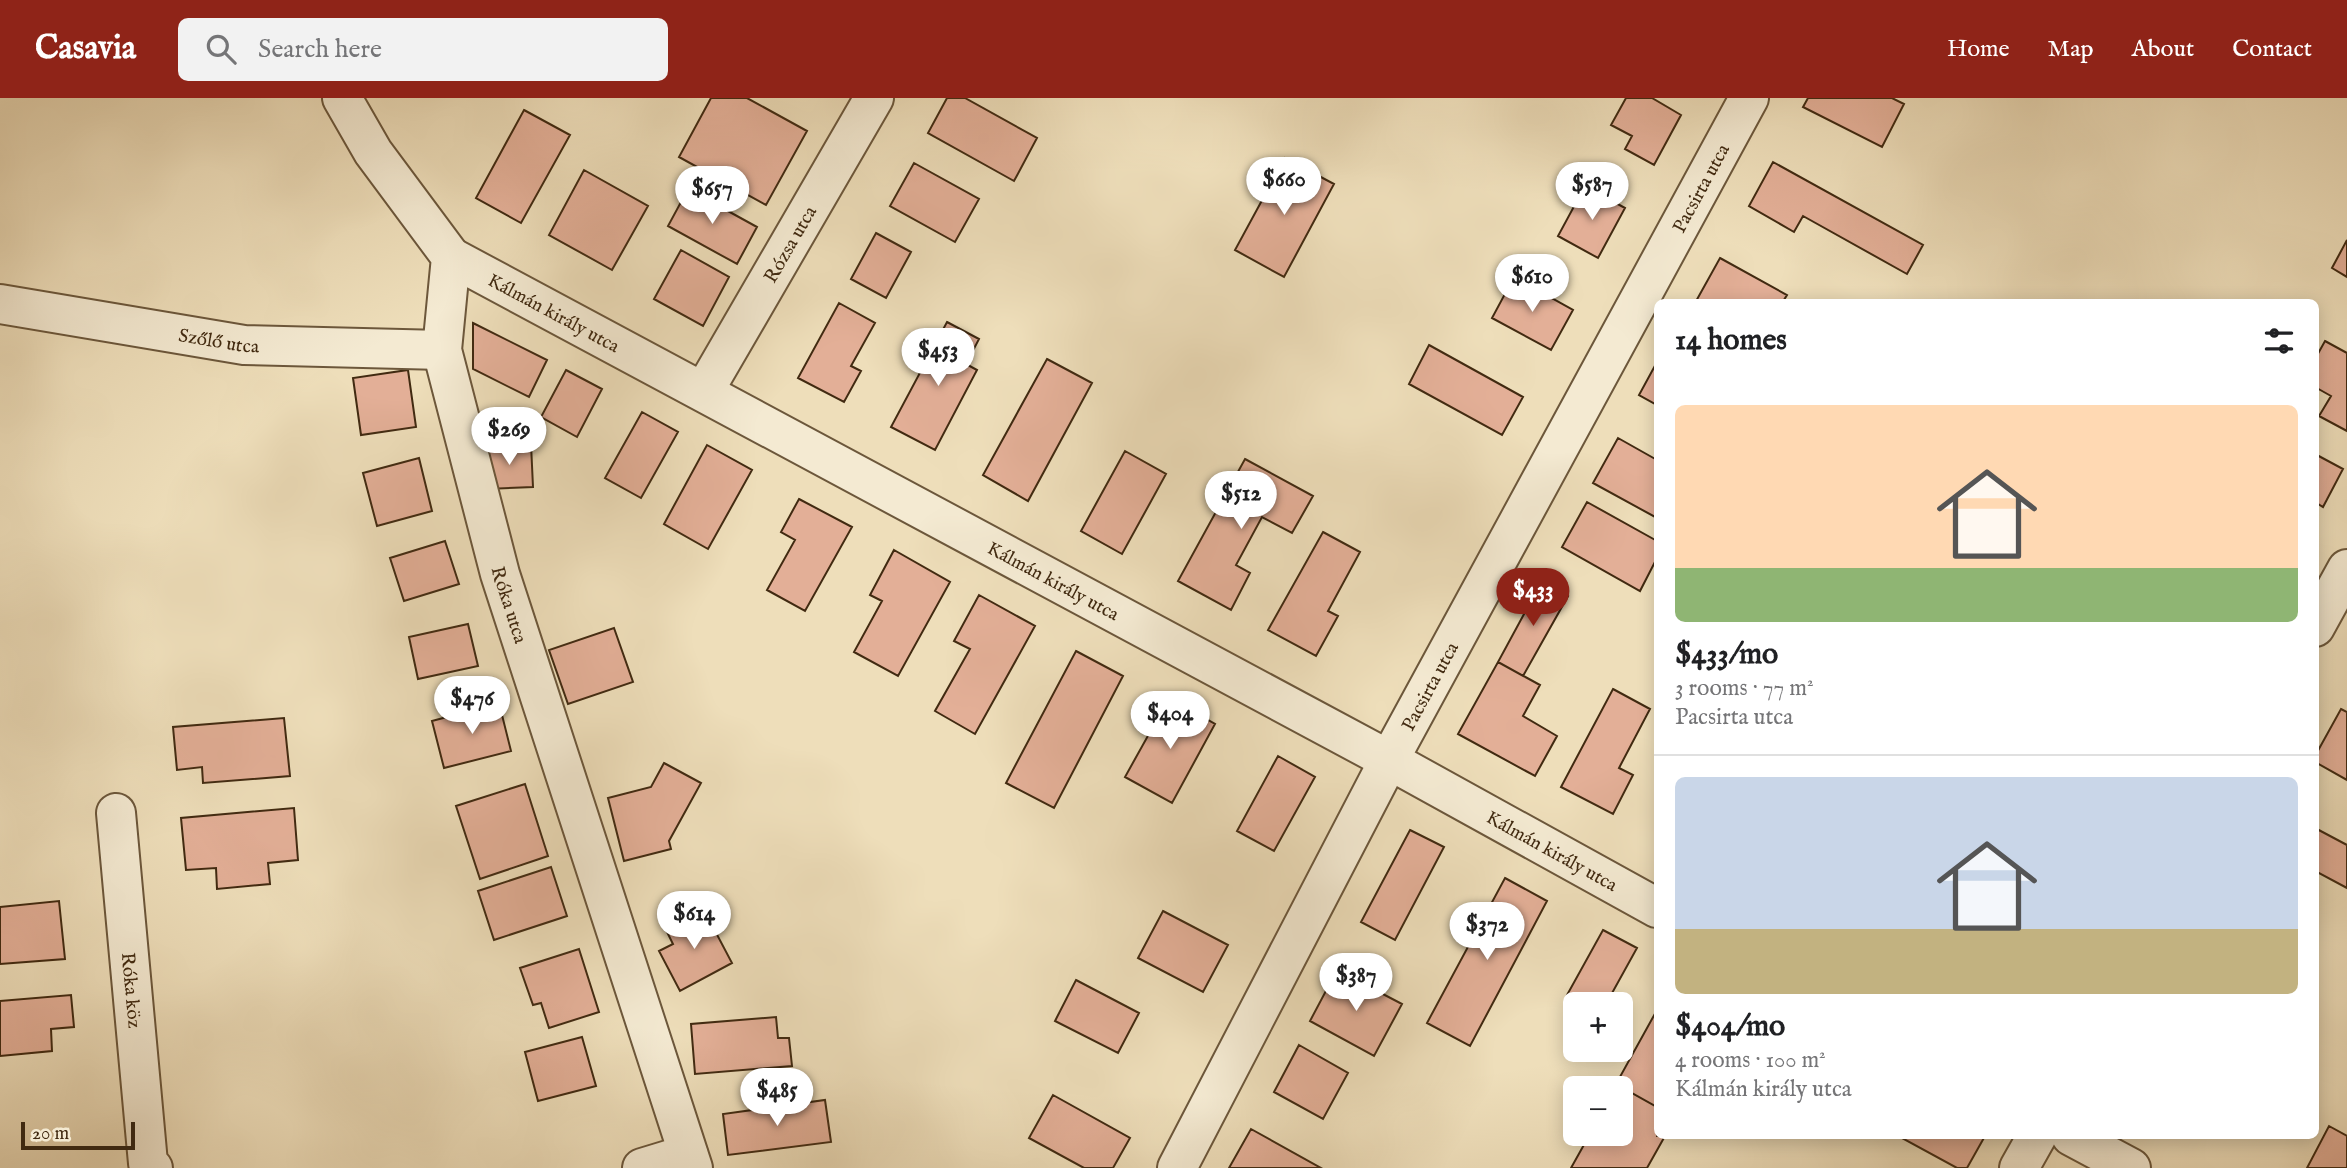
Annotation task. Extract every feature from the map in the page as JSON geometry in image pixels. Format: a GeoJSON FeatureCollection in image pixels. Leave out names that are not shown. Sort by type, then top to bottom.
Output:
{"type":"FeatureCollection","features":[{"type":"Feature","properties":{"kind":"street"},"geometry":{"type":"LineString","coordinates":[[342,98],[373,152],[451,257]]}},
{"type":"Feature","properties":{"kind":"street","name":"Rózsa utca"},"geometry":{"type":"LineString","coordinates":[[704,391],[874,98]]}},
{"type":"Feature","properties":{"kind":"street","name":"Pacsirta utca"},"geometry":{"type":"LineString","coordinates":[[1177,1168],[1389,760],[1749,98]]}},
{"type":"Feature","properties":{"kind":"street","name":"Róka utca"},"geometry":{"type":"LineString","coordinates":[[451,257],[442,350],[500,574],[691,1161]]}},
{"type":"Feature","properties":{"kind":"street","name":"Kálmán király utca"},"geometry":{"type":"LineString","coordinates":[[451,257],[1389,760],[1654,906]]}},
{"type":"Feature","properties":{"kind":"street","name":"Szőlő utca"},"geometry":{"type":"LineString","coordinates":[[0,304],[244,345],[442,350]]}},
{"type":"Feature","properties":{"kind":"street"},"geometry":{"type":"LineString","coordinates":[[2319,620],[2347,569]]}},
{"type":"Feature","properties":{"kind":"street","name":"Róka köz"},"geometry":{"type":"LineString","coordinates":[[116,813],[148,1163],[153,1168]]}},
{"type":"Feature","properties":{"kind":"street"},"geometry":{"type":"LineString","coordinates":[[2019,1168],[2035,1139]]}},
{"type":"Feature","properties":{"kind":"street"},"geometry":{"type":"LineString","coordinates":[[2077,1139],[2131,1168]]}},
{"type":"Feature","properties":{"kind":"street"},"geometry":{"type":"LineString","coordinates":[[642,1168],[691,1161]]}},
{"type":"Feature","properties":{"kind":"building"},"geometry":{"type":"Polygon","coordinates":[[[711,98],[747,98],[807,131],[766,205],[679,157],[711,98]]]}},
{"type":"Feature","properties":{"kind":"building"},"geometry":{"type":"Polygon","coordinates":[[[947,98],[965,98],[1037,138],[1014,181],[928,133],[947,98]]]}},
{"type":"Feature","properties":{"kind":"building"},"geometry":{"type":"Polygon","coordinates":[[[1626,98],[1652,98],[1681,115],[1654,165],[1625,149],[1632,136],[1611,125],[1626,98]]]}},
{"type":"Feature","properties":{"kind":"building"},"geometry":{"type":"Polygon","coordinates":[[[1808,98],[1892,98],[1904,104],[1882,147],[1803,107],[1808,98]]]}},
{"type":"Feature","properties":{"kind":"building"},"geometry":{"type":"Polygon","coordinates":[[[524,110],[570,135],[521,223],[476,198],[524,110]]]}},
{"type":"Feature","properties":{"kind":"building"},"geometry":{"type":"Polygon","coordinates":[[[1285,158],[1334,184],[1284,277],[1235,250],[1285,158]]]}},
{"type":"Feature","properties":{"kind":"building"},"geometry":{"type":"Polygon","coordinates":[[[1773,162],[1923,245],[1907,274],[1803,216],[1794,232],[1749,206],[1773,162]]]}},
{"type":"Feature","properties":{"kind":"building"},"geometry":{"type":"Polygon","coordinates":[[[914,163],[979,199],[955,242],[890,206],[914,163]]]}},
{"type":"Feature","properties":{"kind":"building"},"geometry":{"type":"Polygon","coordinates":[[[584,170],[648,206],[612,270],[549,235],[584,170]]]}},
{"type":"Feature","properties":{"kind":"building"},"geometry":{"type":"Polygon","coordinates":[[[1585,186],[1625,208],[1598,258],[1558,236],[1585,186]]]}},
{"type":"Feature","properties":{"kind":"building"},"geometry":{"type":"Polygon","coordinates":[[[688,189],[757,227],[737,264],[668,226],[688,189]]]}},
{"type":"Feature","properties":{"kind":"building"},"geometry":{"type":"Polygon","coordinates":[[[876,233],[911,252],[886,298],[851,279],[876,233]]]}},
{"type":"Feature","properties":{"kind":"building"},"geometry":{"type":"Polygon","coordinates":[[[2347,240],[2347,277],[2332,268],[2347,240]]]}},
{"type":"Feature","properties":{"kind":"building"},"geometry":{"type":"Polygon","coordinates":[[[681,250],[729,277],[703,326],[654,299],[681,250]]]}},
{"type":"Feature","properties":{"kind":"building"},"geometry":{"type":"Polygon","coordinates":[[[1720,258],[1787,295],[1784,299],[1697,299],[1720,258]]]}},
{"type":"Feature","properties":{"kind":"building"},"geometry":{"type":"Polygon","coordinates":[[[1514,277],[1573,310],[1551,350],[1492,318],[1514,277]]]}},
{"type":"Feature","properties":{"kind":"building"},"geometry":{"type":"Polygon","coordinates":[[[839,303],[875,323],[851,366],[861,371],[844,402],[798,378],[839,303]]]}},
{"type":"Feature","properties":{"kind":"building"},"geometry":{"type":"Polygon","coordinates":[[[947,322],[979,339],[966,364],[977,370],[935,450],[891,427],[947,322]]]}},
{"type":"Feature","properties":{"kind":"building"},"geometry":{"type":"Polygon","coordinates":[[[473,323],[547,360],[529,397],[473,369],[473,323]]]}},
{"type":"Feature","properties":{"kind":"building"},"geometry":{"type":"Polygon","coordinates":[[[2325,341],[2347,353],[2347,431],[2319,416],[2331,396],[2319,389],[2319,352],[2325,341]]]}},
{"type":"Feature","properties":{"kind":"building"},"geometry":{"type":"Polygon","coordinates":[[[1429,345],[1523,397],[1502,435],[1409,384],[1429,345]]]}},
{"type":"Feature","properties":{"kind":"building"},"geometry":{"type":"Polygon","coordinates":[[[1047,359],[1092,383],[1028,501],[983,475],[1047,359]]]}},
{"type":"Feature","properties":{"kind":"building"},"geometry":{"type":"Polygon","coordinates":[[[1654,368],[1654,403],[1639,395],[1654,368]]]}},
{"type":"Feature","properties":{"kind":"building"},"geometry":{"type":"Polygon","coordinates":[[[408,370],[416,427],[361,435],[353,378],[408,370]]]}},
{"type":"Feature","properties":{"kind":"building"},"geometry":{"type":"Polygon","coordinates":[[[566,370],[602,389],[577,437],[541,417],[566,370]]]}},
{"type":"Feature","properties":{"kind":"building"},"geometry":{"type":"Polygon","coordinates":[[[642,412],[678,432],[641,498],[605,478],[642,412]]]}},
{"type":"Feature","properties":{"kind":"building"},"geometry":{"type":"Polygon","coordinates":[[[1618,438],[1654,458],[1654,516],[1593,483],[1618,438]]]}},
{"type":"Feature","properties":{"kind":"building"},"geometry":{"type":"Polygon","coordinates":[[[531,444],[533,487],[487,489],[485,447],[531,444]]]}},
{"type":"Feature","properties":{"kind":"building"},"geometry":{"type":"Polygon","coordinates":[[[707,445],[752,470],[708,549],[664,524],[707,445]]]}},
{"type":"Feature","properties":{"kind":"building"},"geometry":{"type":"Polygon","coordinates":[[[1125,451],[1166,474],[1122,554],[1081,531],[1125,451]]]}},
{"type":"Feature","properties":{"kind":"building"},"geometry":{"type":"Polygon","coordinates":[[[2319,456],[2343,469],[2323,507],[2319,504],[2319,456]]]}},
{"type":"Feature","properties":{"kind":"building"},"geometry":{"type":"Polygon","coordinates":[[[419,458],[432,511],[377,526],[363,473],[419,458]]]}},
{"type":"Feature","properties":{"kind":"building"},"geometry":{"type":"Polygon","coordinates":[[[1245,459],[1313,496],[1292,533],[1262,517],[1236,565],[1250,573],[1231,610],[1178,581],[1245,459]]]}},
{"type":"Feature","properties":{"kind":"building"},"geometry":{"type":"Polygon","coordinates":[[[799,499],[852,527],[805,611],[767,590],[795,540],[781,532],[799,499]]]}},
{"type":"Feature","properties":{"kind":"building"},"geometry":{"type":"Polygon","coordinates":[[[1587,502],[1654,539],[1654,564],[1640,591],[1562,547],[1587,502]]]}},
{"type":"Feature","properties":{"kind":"building"},"geometry":{"type":"Polygon","coordinates":[[[1323,532],[1360,552],[1328,611],[1338,616],[1316,656],[1268,630],[1323,532]]]}},
{"type":"Feature","properties":{"kind":"building"},"geometry":{"type":"Polygon","coordinates":[[[445,541],[459,584],[404,601],[390,558],[445,541]]]}},
{"type":"Feature","properties":{"kind":"building"},"geometry":{"type":"Polygon","coordinates":[[[894,550],[950,582],[898,676],[854,652],[882,601],[870,595],[894,550]]]}},
{"type":"Feature","properties":{"kind":"building"},"geometry":{"type":"Polygon","coordinates":[[[1542,581],[1568,596],[1523,676],[1498,662],[1542,581]]]}},
{"type":"Feature","properties":{"kind":"building"},"geometry":{"type":"Polygon","coordinates":[[[979,595],[1035,626],[975,734],[935,711],[970,649],[954,641],[979,595]]]}},
{"type":"Feature","properties":{"kind":"building"},"geometry":{"type":"Polygon","coordinates":[[[468,624],[478,666],[418,679],[409,637],[468,624]]]}},
{"type":"Feature","properties":{"kind":"building"},"geometry":{"type":"Polygon","coordinates":[[[614,628],[633,682],[568,704],[549,650],[614,628]]]}},
{"type":"Feature","properties":{"kind":"building"},"geometry":{"type":"Polygon","coordinates":[[[1076,651],[1123,676],[1054,808],[1006,783],[1076,651]]]}},
{"type":"Feature","properties":{"kind":"building"},"geometry":{"type":"Polygon","coordinates":[[[1498,662],[1540,685],[1523,716],[1557,736],[1535,776],[1458,734],[1498,662]]]}},
{"type":"Feature","properties":{"kind":"building"},"geometry":{"type":"Polygon","coordinates":[[[1613,689],[1650,709],[1619,768],[1633,775],[1613,814],[1561,787],[1613,689]]]}},
{"type":"Feature","properties":{"kind":"building"},"geometry":{"type":"Polygon","coordinates":[[[1169,698],[1215,724],[1172,803],[1125,777],[1169,698]]]}},
{"type":"Feature","properties":{"kind":"building"},"geometry":{"type":"Polygon","coordinates":[[[499,703],[511,751],[444,768],[432,721],[499,703]]]}},
{"type":"Feature","properties":{"kind":"building"},"geometry":{"type":"Polygon","coordinates":[[[2341,709],[2347,712],[2347,780],[2319,764],[2319,749],[2341,709]]]}},
{"type":"Feature","properties":{"kind":"building"},"geometry":{"type":"Polygon","coordinates":[[[284,718],[290,776],[203,783],[202,767],[177,770],[173,727],[284,718]]]}},
{"type":"Feature","properties":{"kind":"building"},"geometry":{"type":"Polygon","coordinates":[[[1278,756],[1315,777],[1274,851],[1237,831],[1278,756]]]}},
{"type":"Feature","properties":{"kind":"building"},"geometry":{"type":"Polygon","coordinates":[[[664,763],[701,783],[669,841],[671,849],[624,861],[608,798],[651,787],[664,763]]]}},
{"type":"Feature","properties":{"kind":"building"},"geometry":{"type":"Polygon","coordinates":[[[525,784],[548,856],[480,879],[456,806],[525,784]]]}},
{"type":"Feature","properties":{"kind":"building"},"geometry":{"type":"Polygon","coordinates":[[[294,808],[298,860],[268,863],[270,884],[217,889],[216,868],[186,870],[181,818],[294,808]]]}},
{"type":"Feature","properties":{"kind":"building"},"geometry":{"type":"Polygon","coordinates":[[[1410,830],[1444,847],[1395,940],[1361,922],[1410,830]]]}},
{"type":"Feature","properties":{"kind":"building"},"geometry":{"type":"Polygon","coordinates":[[[2319,830],[2347,845],[2347,888],[2319,873],[2319,830]]]}},
{"type":"Feature","properties":{"kind":"building"},"geometry":{"type":"Polygon","coordinates":[[[551,867],[567,916],[494,940],[478,891],[551,867]]]}},
{"type":"Feature","properties":{"kind":"building"},"geometry":{"type":"Polygon","coordinates":[[[1505,878],[1547,901],[1470,1046],[1427,1023],[1505,878]]]}},
{"type":"Feature","properties":{"kind":"building"},"geometry":{"type":"Polygon","coordinates":[[[59,901],[65,959],[0,964],[0,907],[59,901]]]}},
{"type":"Feature","properties":{"kind":"building"},"geometry":{"type":"Polygon","coordinates":[[[704,910],[732,963],[680,991],[659,951],[673,944],[666,930],[704,910]]]}},
{"type":"Feature","properties":{"kind":"building"},"geometry":{"type":"Polygon","coordinates":[[[1163,911],[1228,945],[1203,992],[1138,958],[1163,911]]]}},
{"type":"Feature","properties":{"kind":"building"},"geometry":{"type":"Polygon","coordinates":[[[1603,930],[1637,948],[1613,992],[1569,992],[1603,930]]]}},
{"type":"Feature","properties":{"kind":"building"},"geometry":{"type":"Polygon","coordinates":[[[579,949],[599,1012],[549,1028],[541,1003],[533,1005],[520,968],[579,949]]]}},
{"type":"Feature","properties":{"kind":"building"},"geometry":{"type":"Polygon","coordinates":[[[1337,970],[1402,1004],[1374,1056],[1310,1021],[1337,970]]]}},
{"type":"Feature","properties":{"kind":"building"},"geometry":{"type":"Polygon","coordinates":[[[1076,980],[1139,1013],[1118,1053],[1055,1021],[1076,980]]]}},
{"type":"Feature","properties":{"kind":"building"},"geometry":{"type":"Polygon","coordinates":[[[71,995],[74,1027],[51,1029],[52,1051],[0,1056],[0,1001],[71,995]]]}},
{"type":"Feature","properties":{"kind":"building"},"geometry":{"type":"Polygon","coordinates":[[[1654,1015],[1654,1105],[1633,1094],[1633,1076],[1620,1076],[1628,1062],[1633,1062],[1633,1053],[1654,1015]]]}},
{"type":"Feature","properties":{"kind":"building"},"geometry":{"type":"Polygon","coordinates":[[[776,1017],[778,1038],[789,1038],[792,1066],[695,1074],[691,1024],[776,1017]]]}},
{"type":"Feature","properties":{"kind":"building"},"geometry":{"type":"Polygon","coordinates":[[[582,1037],[596,1086],[538,1101],[525,1052],[582,1037]]]}},
{"type":"Feature","properties":{"kind":"building"},"geometry":{"type":"Polygon","coordinates":[[[1299,1045],[1348,1073],[1323,1119],[1274,1092],[1299,1045]]]}},
{"type":"Feature","properties":{"kind":"building"},"geometry":{"type":"Polygon","coordinates":[[[1633,1094],[1654,1105],[1654,1139],[1663,1139],[1647,1168],[1571,1168],[1583,1146],[1633,1146],[1633,1094]]]}},
{"type":"Feature","properties":{"kind":"building"},"geometry":{"type":"Polygon","coordinates":[[[1053,1095],[1130,1138],[1113,1168],[1084,1168],[1029,1138],[1053,1095]]]}},
{"type":"Feature","properties":{"kind":"building"},"geometry":{"type":"Polygon","coordinates":[[[825,1100],[831,1142],[728,1155],[723,1114],[825,1100]]]}},
{"type":"Feature","properties":{"kind":"building"},"geometry":{"type":"Polygon","coordinates":[[[2329,1126],[2347,1136],[2347,1168],[2307,1168],[2329,1126]]]}},
{"type":"Feature","properties":{"kind":"building"},"geometry":{"type":"Polygon","coordinates":[[[1251,1129],[1321,1168],[1229,1168],[1251,1129]]]}},
{"type":"Feature","properties":{"kind":"building"},"geometry":{"type":"Polygon","coordinates":[[[1904,1139],[1983,1139],[1967,1168],[1957,1168],[1904,1139]]]}}]}
